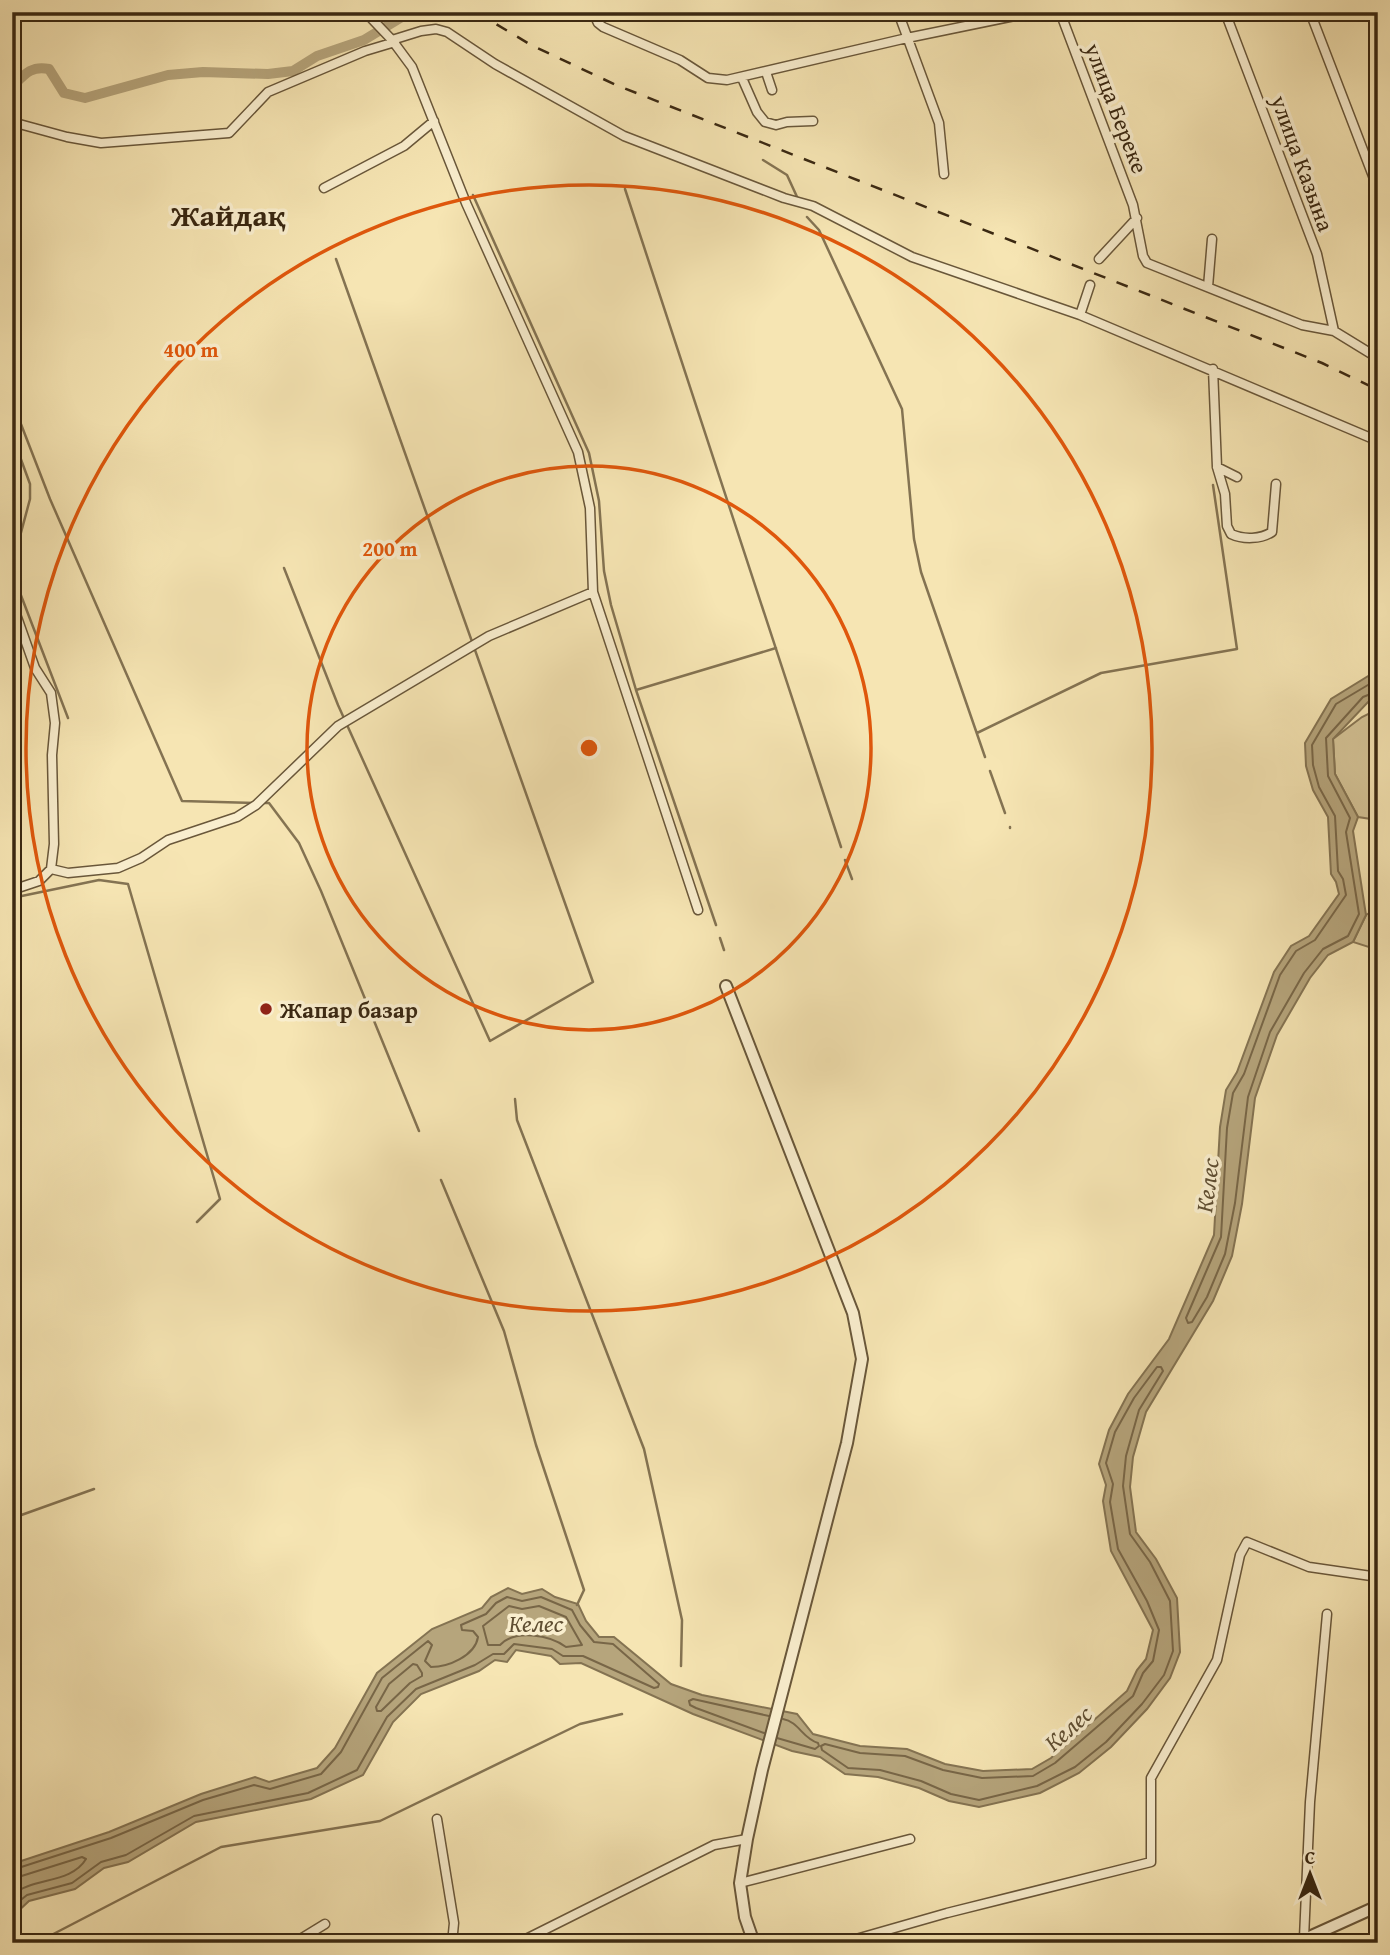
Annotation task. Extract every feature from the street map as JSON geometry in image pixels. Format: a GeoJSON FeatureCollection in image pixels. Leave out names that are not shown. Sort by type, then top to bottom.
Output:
{"type":"FeatureCollection","features":[{"type":"Feature","properties":{"kind":"street"},"geometry":{"type":"LineString","coordinates":[[362,12],[393,41],[412,66],[466,203],[578,452],[590,508],[593,592],[698,910]]}},
{"type":"Feature","properties":{"kind":"street"},"geometry":{"type":"LineString","coordinates":[[593,12],[603,27],[680,60],[708,78],[727,80],[1034,12]]}},
{"type":"Feature","properties":{"kind":"street"},"geometry":{"type":"LineString","coordinates":[[898,12],[939,123],[944,174]]}},
{"type":"Feature","properties":{"kind":"street","name":"улица Береке"},"geometry":{"type":"LineString","coordinates":[[1060,12],[1137,218],[1147,263],[1208,287]]}},
{"type":"Feature","properties":{"kind":"street","name":"улица Казына"},"geometry":{"type":"LineString","coordinates":[[1225,12],[1317,254],[1334,331]]}},
{"type":"Feature","properties":{"kind":"street"},"geometry":{"type":"LineString","coordinates":[[1310,12],[1378,189]]}},
{"type":"Feature","properties":{"kind":"street"},"geometry":{"type":"LineString","coordinates":[[12,122],[101,143],[229,133],[268,92],[365,51],[421,31],[436,29],[447,32],[506,71],[624,136],[813,206],[912,257],[1080,315],[1378,441]]}},
{"type":"Feature","properties":{"kind":"street"},"geometry":{"type":"LineString","coordinates":[[766,72],[772,90]]}},
{"type":"Feature","properties":{"kind":"street"},"geometry":{"type":"LineString","coordinates":[[743,78],[757,112],[765,122],[776,125],[813,121]]}},
{"type":"Feature","properties":{"kind":"street"},"geometry":{"type":"LineString","coordinates":[[324,188],[404,146],[434,121]]}},
{"type":"Feature","properties":{"kind":"street"},"geometry":{"type":"LineString","coordinates":[[1099,259],[1137,218]]}},
{"type":"Feature","properties":{"kind":"street"},"geometry":{"type":"LineString","coordinates":[[1212,239],[1208,287],[1311,328],[1334,331],[1378,358]]}},
{"type":"Feature","properties":{"kind":"street"},"geometry":{"type":"LineString","coordinates":[[1080,315],[1090,285]]}},
{"type":"Feature","properties":{"kind":"street"},"geometry":{"type":"LineString","coordinates":[[1213,369],[1217,467],[1223,486],[1227,526],[1231,534],[1249,538],[1272,532],[1276,484]]}},
{"type":"Feature","properties":{"kind":"street"},"geometry":{"type":"LineString","coordinates":[[12,461],[16,470],[16,497],[12,513]]}},
{"type":"Feature","properties":{"kind":"street"},"geometry":{"type":"LineString","coordinates":[[1217,467],[1237,477]]}},
{"type":"Feature","properties":{"kind":"street"},"geometry":{"type":"LineString","coordinates":[[51,869],[68,873],[118,868],[141,858],[168,840],[237,817],[256,805],[338,726],[489,636],[593,592]]}},
{"type":"Feature","properties":{"kind":"street"},"geometry":{"type":"LineString","coordinates":[[12,603],[35,668],[51,693],[55,723],[52,755],[54,844],[51,869],[39,881],[12,890]]}},
{"type":"Feature","properties":{"kind":"street"},"geometry":{"type":"LineString","coordinates":[[726,986],[853,1313],[862,1359],[847,1443],[762,1770],[747,1839],[740,1883],[745,1917],[754,1943]]}},
{"type":"Feature","properties":{"kind":"street"},"geometry":{"type":"LineString","coordinates":[[842,1943],[947,1913],[1151,1862],[1150,1778],[1217,1660],[1240,1555],[1247,1542],[1309,1567],[1378,1577]]}},
{"type":"Feature","properties":{"kind":"street"},"geometry":{"type":"LineString","coordinates":[[1326,1615],[1300,1940],[1378,1906]]}},
{"type":"Feature","properties":{"kind":"street"},"geometry":{"type":"LineString","coordinates":[[438,1819],[454,1923],[452,1942],[493,1943]]}},
{"type":"Feature","properties":{"kind":"street"},"geometry":{"type":"LineString","coordinates":[[518,1943],[713,1844],[747,1839]]}},
{"type":"Feature","properties":{"kind":"street"},"geometry":{"type":"LineString","coordinates":[[740,1883],[910,1839]]}},
{"type":"Feature","properties":{"kind":"street"},"geometry":{"type":"LineString","coordinates":[[294,1943],[325,1924]]}},
{"type":"Feature","properties":{"kind":"shaded area"},"geometry":{"type":"Polygon","coordinates":[[[1378,709],[1378,820],[1358,817],[1335,774],[1333,739],[1362,717],[1378,709]]]}},
{"type":"Feature","properties":{"kind":"shaded area"},"geometry":{"type":"Polygon","coordinates":[[[1378,908],[1378,950],[1353,942],[1366,915],[1378,908]]]}},
{"type":"Feature","properties":{"kind":"water","name":"Келес"},"geometry":{"type":"Polygon","coordinates":[[[1378,670],[1378,697],[1368,702],[1333,739],[1335,774],[1358,817],[1353,831],[1366,915],[1353,942],[1328,955],[1310,978],[1277,1035],[1255,1098],[1242,1204],[1232,1256],[1213,1301],[1146,1412],[1133,1457],[1130,1487],[1136,1532],[1156,1559],[1177,1598],[1180,1652],[1170,1678],[1147,1709],[1111,1747],[1079,1773],[1040,1793],[979,1807],[949,1801],[919,1788],[878,1777],[845,1774],[820,1757],[792,1751],[693,1714],[581,1663],[560,1664],[551,1656],[516,1650],[507,1662],[495,1660],[479,1671],[421,1694],[393,1722],[363,1775],[311,1799],[196,1822],[128,1862],[104,1868],[75,1889],[29,1901],[12,1917],[12,1864],[109,1832],[201,1794],[255,1777],[269,1782],[317,1768],[335,1748],[377,1673],[432,1629],[482,1608],[491,1597],[508,1588],[522,1594],[542,1589],[555,1597],[578,1604],[586,1621],[599,1637],[614,1637],[671,1684],[702,1695],[797,1714],[813,1734],[860,1746],[907,1749],[945,1764],[983,1771],[1032,1769],[1051,1758],[1127,1691],[1137,1670],[1146,1659],[1153,1630],[1111,1551],[1103,1501],[1106,1485],[1099,1464],[1109,1430],[1128,1394],[1169,1339],[1214,1235],[1220,1127],[1226,1090],[1237,1072],[1274,972],[1291,946],[1309,936],[1339,894],[1331,874],[1328,817],[1313,790],[1306,766],[1305,743],[1331,699],[1378,670]]]}},
{"type":"Feature","properties":{"kind":"waterway"},"geometry":{"type":"LineString","coordinates":[[12,87],[28,72],[37,68],[49,69],[64,93],[85,98],[168,75],[203,72],[268,74],[293,71],[317,56],[364,40],[410,12]]}},
{"type":"Feature","properties":{"kind":"waterway"},"geometry":{"type":"LineString","coordinates":[[763,160],[787,175],[798,199]]}},
{"type":"Feature","properties":{"kind":"waterway"},"geometry":{"type":"LineString","coordinates":[[625,189],[841,847]]}},
{"type":"Feature","properties":{"kind":"waterway"},"geometry":{"type":"LineString","coordinates":[[473,195],[589,453],[599,501],[604,571],[636,690],[776,648]]}},
{"type":"Feature","properties":{"kind":"waterway"},"geometry":{"type":"LineString","coordinates":[[807,217],[819,230],[902,409],[914,539],[921,572],[985,757]]}},
{"type":"Feature","properties":{"kind":"waterway"},"geometry":{"type":"LineString","coordinates":[[284,568],[338,705],[490,1041],[593,982],[336,259]]}},
{"type":"Feature","properties":{"kind":"waterway"},"geometry":{"type":"LineString","coordinates":[[12,401],[50,499],[182,801],[255,803]]}},
{"type":"Feature","properties":{"kind":"waterway"},"geometry":{"type":"LineString","coordinates":[[12,435],[30,484],[30,499],[15,555],[17,585],[68,718]]}},
{"type":"Feature","properties":{"kind":"waterway"},"geometry":{"type":"LineString","coordinates":[[977,733],[1101,673],[1237,649],[1213,485]]}},
{"type":"Feature","properties":{"kind":"waterway"},"geometry":{"type":"LineString","coordinates":[[636,690],[716,925]]}},
{"type":"Feature","properties":{"kind":"waterway"},"geometry":{"type":"LineString","coordinates":[[990,771],[1005,813]]}},
{"type":"Feature","properties":{"kind":"waterway"},"geometry":{"type":"LineString","coordinates":[[262,803],[269,803],[299,843],[419,1131]]}},
{"type":"Feature","properties":{"kind":"waterway"},"geometry":{"type":"LineString","coordinates":[[845,860],[852,879]]}},
{"type":"Feature","properties":{"kind":"waterway"},"geometry":{"type":"LineString","coordinates":[[12,898],[99,880],[128,884],[220,1199],[197,1222]]}},
{"type":"Feature","properties":{"kind":"waterway"},"geometry":{"type":"LineString","coordinates":[[720,938],[724,950]]}},
{"type":"Feature","properties":{"kind":"waterway"},"geometry":{"type":"LineString","coordinates":[[515,1099],[517,1120],[644,1449],[682,1620],[681,1666]]}},
{"type":"Feature","properties":{"kind":"waterway"},"geometry":{"type":"LineString","coordinates":[[441,1180],[504,1331],[536,1445],[584,1590],[577,1605]]}},
{"type":"Feature","properties":{"kind":"waterway"},"geometry":{"type":"LineString","coordinates":[[13,1518],[94,1489]]}},
{"type":"Feature","properties":{"kind":"waterway"},"geometry":{"type":"LineString","coordinates":[[36,1943],[221,1847],[380,1821],[580,1724],[622,1714]]}},
{"type":"Feature","properties":{"kind":"railway"},"geometry":{"type":"LineString","coordinates":[[476,12],[531,45],[616,85],[1322,363],[1378,390]]}},
{"type":"Feature","properties":{"kind":"place","name":"Жапар базар"},"geometry":{"type":"Point","coordinates":[266,1009]}},
{"type":"Feature","properties":{"kind":"district","name":"Жайдақ"},"geometry":{"type":"Point","coordinates":[228,215]}}]}
